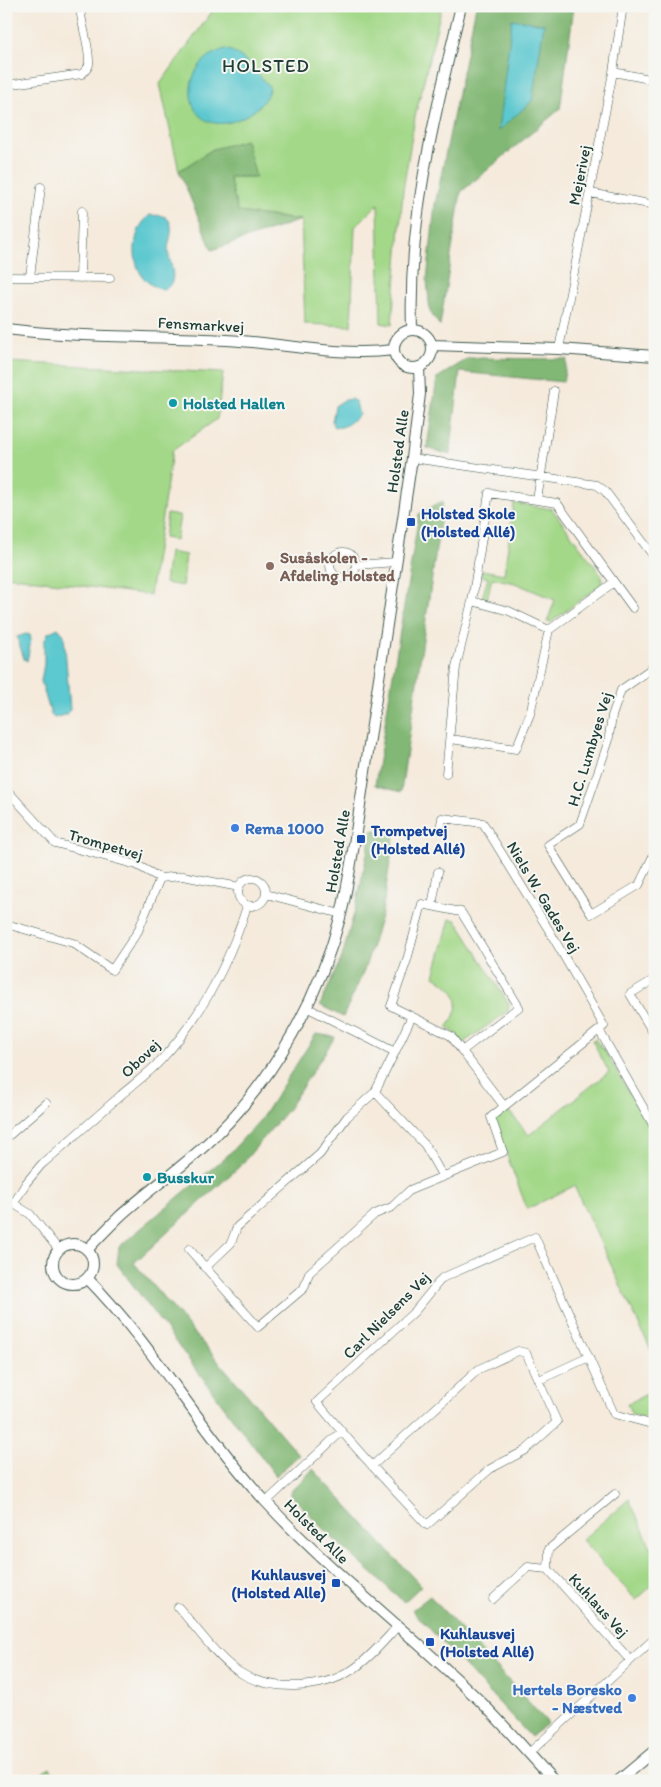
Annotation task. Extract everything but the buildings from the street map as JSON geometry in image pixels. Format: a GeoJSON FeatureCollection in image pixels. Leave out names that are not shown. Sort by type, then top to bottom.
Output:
{"type":"FeatureCollection","features":[{"type":"Feature","properties":{"kind":"street"},"geometry":{"type":"LineString","coordinates":[[6,84],[82,74],[88,68],[89,61],[80,22],[80,6]]}},
{"type":"Feature","properties":{"kind":"street"},"geometry":{"type":"LineString","coordinates":[[412,330],[412,268],[416,213],[428,148],[461,6]]}},
{"type":"Feature","properties":{"kind":"street","name":"Mejerivej"},"geometry":{"type":"LineString","coordinates":[[559,348],[613,72],[622,6]]}},
{"type":"Feature","properties":{"kind":"street"},"geometry":{"type":"LineString","coordinates":[[613,72],[655,80]]}},
{"type":"Feature","properties":{"kind":"street"},"geometry":{"type":"LineString","coordinates":[[30,277],[41,187]]}},
{"type":"Feature","properties":{"kind":"street"},"geometry":{"type":"LineString","coordinates":[[590,193],[655,205]]}},
{"type":"Feature","properties":{"kind":"street"},"geometry":{"type":"LineString","coordinates":[[80,278],[82,211]]}},
{"type":"Feature","properties":{"kind":"street"},"geometry":{"type":"LineString","coordinates":[[6,277],[110,278]]}},
{"type":"Feature","properties":{"kind":"street","name":"Fensmarkvej"},"geometry":{"type":"LineString","coordinates":[[6,329],[50,334],[229,340],[339,352],[394,350]]}},
{"type":"Feature","properties":{"kind":"street"},"geometry":{"type":"LineString","coordinates":[[412,330],[425,333],[432,345],[431,356],[419,367],[403,365],[398,361],[394,350],[400,335],[412,330]]}},
{"type":"Feature","properties":{"kind":"street"},"geometry":{"type":"LineString","coordinates":[[432,345],[559,348],[655,356]]}},
{"type":"Feature","properties":{"kind":"street","name":"Holsted Alle"},"geometry":{"type":"LineString","coordinates":[[87,1250],[120,1217],[188,1162],[219,1133],[250,1097],[276,1061],[306,1007],[330,950],[348,885],[412,458],[420,394],[419,367]]}},
{"type":"Feature","properties":{"kind":"street"},"geometry":{"type":"LineString","coordinates":[[537,500],[554,391]]}},
{"type":"Feature","properties":{"kind":"street"},"geometry":{"type":"LineString","coordinates":[[412,458],[597,485],[605,491],[655,558]]}},
{"type":"Feature","properties":{"kind":"street"},"geometry":{"type":"LineString","coordinates":[[446,774],[451,739],[456,667],[472,601],[489,493],[557,503],[633,608]]}},
{"type":"Feature","properties":{"kind":"street"},"geometry":{"type":"LineString","coordinates":[[356,565],[396,562]]}},
{"type":"Feature","properties":{"kind":"street"},"geometry":{"type":"LineString","coordinates":[[451,739],[516,749],[530,714],[548,630],[614,582]]}},
{"type":"Feature","properties":{"kind":"street"},"geometry":{"type":"LineString","coordinates":[[472,601],[509,611],[548,630]]}},
{"type":"Feature","properties":{"kind":"street","name":"H.C. Lumbyes Vej"},"geometry":{"type":"LineString","coordinates":[[655,666],[621,690],[612,716],[608,743],[580,824],[548,845],[592,914],[639,885],[655,852]]}},
{"type":"Feature","properties":{"kind":"street","name":"Trompetvej"},"geometry":{"type":"LineString","coordinates":[[6,789],[55,843],[137,865],[160,878],[183,876],[238,887]]}},
{"type":"Feature","properties":{"kind":"street","name":"Niels W. Gades Vej"},"geometry":{"type":"LineString","coordinates":[[440,830],[442,818],[483,823],[550,932],[604,1026],[599,1030],[655,1128]]}},
{"type":"Feature","properties":{"kind":"street"},"geometry":{"type":"LineString","coordinates":[[432,906],[438,872]]}},
{"type":"Feature","properties":{"kind":"street","name":"Trompetvej"},"geometry":{"type":"LineString","coordinates":[[6,924],[72,942],[112,970],[138,931],[160,878]]}},
{"type":"Feature","properties":{"kind":"street"},"geometry":{"type":"LineString","coordinates":[[253,878],[261,882],[266,894],[259,904],[247,906],[238,896],[238,887],[244,880],[253,878]]}},
{"type":"Feature","properties":{"kind":"street"},"geometry":{"type":"LineString","coordinates":[[266,894],[341,914]]}},
{"type":"Feature","properties":{"kind":"street"},"geometry":{"type":"LineString","coordinates":[[462,1052],[519,1007],[461,912],[422,904],[407,960],[391,1006],[411,1018],[451,1036],[462,1052],[504,1106]]}},
{"type":"Feature","properties":{"kind":"street","name":"Obovej"},"geometry":{"type":"LineString","coordinates":[[14,1203],[26,1182],[41,1165],[158,1062],[180,1036],[199,1011],[217,980],[235,944],[247,906]]}},
{"type":"Feature","properties":{"kind":"street"},"geometry":{"type":"LineString","coordinates":[[655,979],[630,994],[655,1036]]}},
{"type":"Feature","properties":{"kind":"street"},"geometry":{"type":"LineString","coordinates":[[306,1007],[395,1052]]}},
{"type":"Feature","properties":{"kind":"street"},"geometry":{"type":"LineString","coordinates":[[205,1268],[231,1243],[237,1227],[320,1154],[347,1116],[375,1092],[411,1018]]}},
{"type":"Feature","properties":{"kind":"street"},"geometry":{"type":"LineString","coordinates":[[189,1249],[258,1328],[304,1288],[308,1273],[374,1214],[392,1207],[410,1190],[503,1152],[491,1116],[599,1030]]}},
{"type":"Feature","properties":{"kind":"street"},"geometry":{"type":"LineString","coordinates":[[375,1092],[425,1145],[443,1177]]}},
{"type":"Feature","properties":{"kind":"street"},"geometry":{"type":"LineString","coordinates":[[6,1138],[46,1103]]}},
{"type":"Feature","properties":{"kind":"street"},"geometry":{"type":"LineString","coordinates":[[6,1199],[30,1214],[59,1250]]}},
{"type":"Feature","properties":{"kind":"street","name":"Carl Nielsens Vej"},"geometry":{"type":"LineString","coordinates":[[372,1466],[479,1369],[522,1351],[526,1353],[557,1422],[526,1450],[490,1469],[427,1525],[372,1466],[317,1402],[415,1311],[442,1278],[534,1237],[614,1414],[654,1425]]}},
{"type":"Feature","properties":{"kind":"street"},"geometry":{"type":"LineString","coordinates":[[70,1244],[76,1244],[87,1250],[92,1266],[87,1278],[82,1282],[68,1283],[57,1276],[53,1262],[59,1250],[70,1244]]}},
{"type":"Feature","properties":{"kind":"street","name":"Holsted Alle"},"geometry":{"type":"LineString","coordinates":[[87,1278],[141,1338],[223,1452],[266,1502],[326,1563],[482,1703],[554,1781]]}},
{"type":"Feature","properties":{"kind":"street"},"geometry":{"type":"LineString","coordinates":[[539,1380],[589,1358]]}},
{"type":"Feature","properties":{"kind":"street"},"geometry":{"type":"LineString","coordinates":[[266,1502],[342,1432]]}},
{"type":"Feature","properties":{"kind":"street","name":"Kuhlaus Vej"},"geometry":{"type":"LineString","coordinates":[[548,1569],[549,1549],[616,1494]]}},
{"type":"Feature","properties":{"kind":"street","name":"Kuhlaus Vej"},"geometry":{"type":"LineString","coordinates":[[493,1599],[528,1567],[548,1569],[630,1660]]}},
{"type":"Feature","properties":{"kind":"street"},"geometry":{"type":"LineString","coordinates":[[178,1607],[238,1672],[257,1681],[273,1684],[320,1683],[339,1677],[363,1662],[397,1627]]}},
{"type":"Feature","properties":{"kind":"street","name":"Kuhlaus Vej"},"geometry":{"type":"LineString","coordinates":[[529,1754],[655,1638]]}},
{"type":"Feature","properties":{"kind":"street"},"geometry":{"type":"LineString","coordinates":[[618,1781],[655,1750]]}},
{"type":"Feature","properties":{"kind":"green space"},"geometry":{"type":"Polygon","coordinates":[[[216,6],[442,6],[415,117],[403,190],[392,325],[381,323],[378,204],[355,227],[351,326],[305,324],[301,220],[238,212],[229,177],[255,177],[213,149],[179,171],[160,84],[216,6]]]}},
{"type":"Feature","properties":{"kind":"green space"},"geometry":{"type":"Polygon","coordinates":[[[476,6],[574,6],[560,109],[461,192],[440,326],[430,312],[427,280],[435,205],[476,6]]]}},
{"type":"Feature","properties":{"kind":"green space"},"geometry":{"type":"Polygon","coordinates":[[[246,140],[256,177],[229,177],[238,212],[301,220],[212,250],[179,171],[213,149],[246,140]]]}},
{"type":"Feature","properties":{"kind":"green space"},"geometry":{"type":"Polygon","coordinates":[[[469,358],[567,359],[563,382],[460,372],[450,455],[427,448],[437,378],[469,358]]]}},
{"type":"Feature","properties":{"kind":"green space"},"geometry":{"type":"Polygon","coordinates":[[[6,362],[223,373],[217,419],[172,451],[150,595],[6,576],[6,362]]]}},
{"type":"Feature","properties":{"kind":"green space"},"geometry":{"type":"Polygon","coordinates":[[[443,501],[401,792],[375,785],[419,514],[443,501]]]}},
{"type":"Feature","properties":{"kind":"green space"},"geometry":{"type":"Polygon","coordinates":[[[514,503],[552,509],[602,576],[602,584],[551,622],[547,622],[555,600],[515,583],[492,578],[487,599],[482,598],[488,578],[481,576],[482,570],[504,574],[514,503]]]}},
{"type":"Feature","properties":{"kind":"green space"},"geometry":{"type":"Polygon","coordinates":[[[167,514],[180,516],[176,540],[164,538],[167,514]]]}},
{"type":"Feature","properties":{"kind":"green space"},"geometry":{"type":"Polygon","coordinates":[[[169,552],[186,555],[182,586],[165,583],[169,552]]]}},
{"type":"Feature","properties":{"kind":"green space"},"geometry":{"type":"Polygon","coordinates":[[[372,830],[395,831],[382,913],[364,971],[343,1017],[320,1005],[342,957],[356,906],[372,830]]]}},
{"type":"Feature","properties":{"kind":"green space"},"geometry":{"type":"Polygon","coordinates":[[[450,919],[456,920],[509,1004],[508,1011],[463,1043],[453,1031],[447,1028],[456,1011],[457,1004],[454,993],[434,976],[450,919]]]}},
{"type":"Feature","properties":{"kind":"green space"},"geometry":{"type":"Polygon","coordinates":[[[316,1034],[335,1037],[288,1109],[241,1165],[134,1263],[299,1455],[276,1476],[117,1264],[119,1247],[228,1155],[261,1119],[316,1034]]]}},
{"type":"Feature","properties":{"kind":"green space"},"geometry":{"type":"Polygon","coordinates":[[[595,1039],[603,1048],[655,1137],[655,1359],[574,1186],[527,1209],[493,1118],[506,1108],[529,1135],[609,1072],[592,1040],[595,1039]]]}},
{"type":"Feature","properties":{"kind":"green space"},"geometry":{"type":"Polygon","coordinates":[[[655,1390],[655,1419],[632,1415],[627,1404],[655,1390]]]}},
{"type":"Feature","properties":{"kind":"green space"},"geometry":{"type":"Polygon","coordinates":[[[313,1469],[421,1586],[404,1602],[327,1533],[289,1493],[313,1469]]]}},
{"type":"Feature","properties":{"kind":"green space"},"geometry":{"type":"Polygon","coordinates":[[[629,1499],[655,1556],[655,1583],[636,1600],[582,1540],[629,1499]]]}},
{"type":"Feature","properties":{"kind":"green space"},"geometry":{"type":"Polygon","coordinates":[[[430,1596],[548,1723],[531,1737],[412,1610],[430,1596]]]}},
{"type":"Feature","properties":{"kind":"green space"},"geometry":{"type":"Polygon","coordinates":[[[50,1768],[57,1781],[37,1781],[35,1777],[50,1768]]]}},
{"type":"Feature","properties":{"kind":"water"},"geometry":{"type":"Polygon","coordinates":[[[512,19],[544,24],[532,101],[498,131],[512,19]]]}},
{"type":"Feature","properties":{"kind":"water"},"geometry":{"type":"Polygon","coordinates":[[[226,49],[245,60],[270,88],[262,103],[254,111],[239,119],[220,123],[206,120],[196,111],[191,98],[192,83],[197,69],[209,57],[226,49]]]}},
{"type":"Feature","properties":{"kind":"water"},"geometry":{"type":"Polygon","coordinates":[[[150,215],[166,217],[171,226],[168,249],[173,278],[168,287],[162,289],[155,287],[144,279],[136,261],[136,240],[139,230],[143,222],[150,215]]]}},
{"type":"Feature","properties":{"kind":"water"},"geometry":{"type":"Polygon","coordinates":[[[351,399],[356,402],[359,415],[344,426],[333,426],[335,406],[344,400],[351,399]]]}},
{"type":"Feature","properties":{"kind":"water"},"geometry":{"type":"Polygon","coordinates":[[[58,628],[64,635],[70,709],[67,714],[54,718],[51,715],[41,681],[44,664],[44,642],[48,633],[58,628]]]}},
{"type":"Feature","properties":{"kind":"water"},"geometry":{"type":"Polygon","coordinates":[[[26,634],[30,635],[31,640],[27,661],[24,659],[17,637],[26,634]]]}},
{"type":"Feature","properties":{"kind":"place","name":"Holsted Hallen"},"geometry":{"type":"Point","coordinates":[173,403]}},
{"type":"Feature","properties":{"kind":"place","name":"Holsted Skole (Holsted Allé)"},"geometry":{"type":"Point","coordinates":[411,522]}},
{"type":"Feature","properties":{"kind":"place","name":"Susåskolen - Afdeling Holsted"},"geometry":{"type":"Point","coordinates":[270,566]}},
{"type":"Feature","properties":{"kind":"place","name":"Rema 1000"},"geometry":{"type":"Point","coordinates":[235,828]}},
{"type":"Feature","properties":{"kind":"place","name":"Trompetvej (Holsted Allé)"},"geometry":{"type":"Point","coordinates":[361,839]}},
{"type":"Feature","properties":{"kind":"place","name":"Busskur"},"geometry":{"type":"Point","coordinates":[147,1177]}},
{"type":"Feature","properties":{"kind":"place","name":"Kuhlausvej (Holsted Alle)"},"geometry":{"type":"Point","coordinates":[336,1583]}},
{"type":"Feature","properties":{"kind":"place","name":"Kuhlausvej (Holsted Allé)"},"geometry":{"type":"Point","coordinates":[430,1642]}},
{"type":"Feature","properties":{"kind":"place","name":"Hertels Boresko - Næstved"},"geometry":{"type":"Point","coordinates":[632,1698]}},
{"type":"Feature","properties":{"kind":"district","name":"HOLSTED"},"geometry":{"type":"Point","coordinates":[266,65]}}]}
